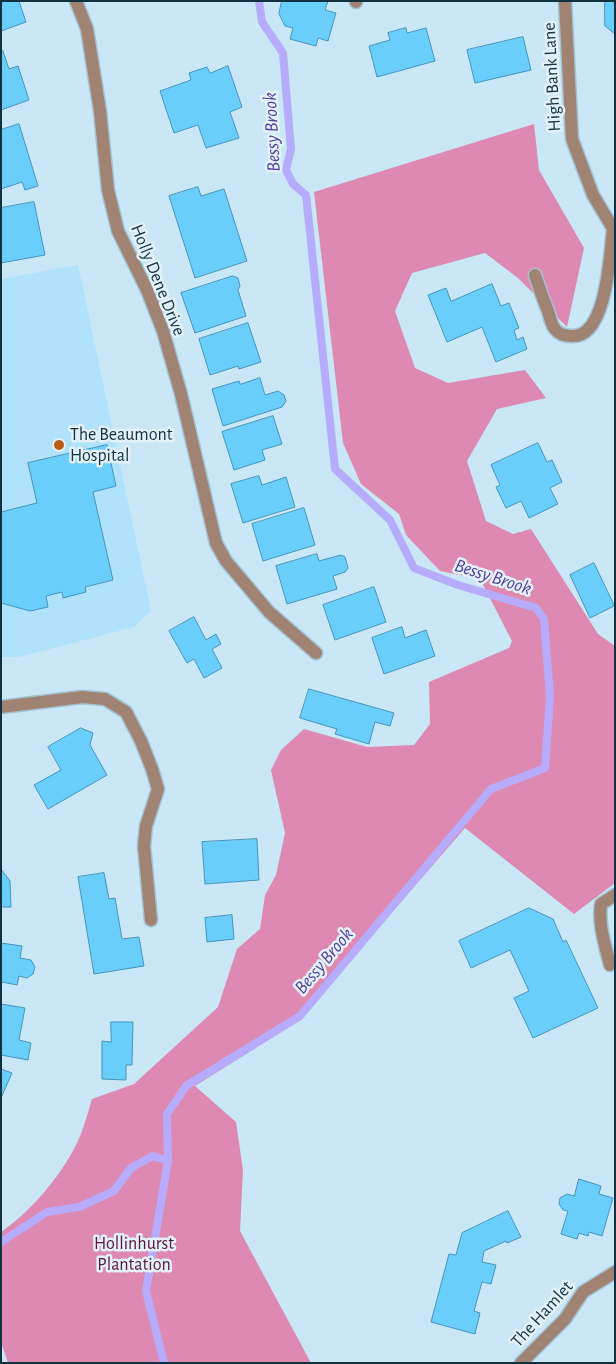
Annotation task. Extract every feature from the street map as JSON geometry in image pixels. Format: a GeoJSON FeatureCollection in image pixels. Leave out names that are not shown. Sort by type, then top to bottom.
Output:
{"type":"FeatureCollection","features":[{"type":"Feature","properties":{"kind":"street","name":"Holly Dene Drive"},"geometry":{"type":"LineString","coordinates":[[76,1],[87,29],[100,111],[108,190],[118,231],[147,290],[163,331],[181,394],[216,543],[226,562],[269,612],[316,653]]}},
{"type":"Feature","properties":{"kind":"street","name":"High Bank Lane"},"geometry":{"type":"LineString","coordinates":[[565,1],[572,139],[593,195],[614,230]]}},
{"type":"Feature","properties":{"kind":"street"},"geometry":{"type":"LineString","coordinates":[[535,275],[555,330],[564,335],[577,337],[586,333],[593,324],[602,302],[614,230]]}},
{"type":"Feature","properties":{"kind":"street"},"geometry":{"type":"LineString","coordinates":[[1,707],[82,697],[105,699],[126,712],[141,741],[158,789],[146,826],[144,846],[151,920]]}},
{"type":"Feature","properties":{"kind":"street"},"geometry":{"type":"LineString","coordinates":[[610,965],[603,937],[600,913],[602,904],[613,896]]}},
{"type":"Feature","properties":{"kind":"street","name":"The Hamlet"},"geometry":{"type":"LineString","coordinates":[[521,1363],[565,1319],[583,1292],[615,1272]]}},
{"type":"Feature","properties":{"kind":"shaded area","name":"The Beaumont Hospital"},"geometry":{"type":"Polygon","coordinates":[[[78,265],[151,611],[134,627],[19,657],[1,657],[1,279],[78,265]]]}},
{"type":"Feature","properties":{"kind":"green space","name":"Hollinhurst Plantation"},"geometry":{"type":"Polygon","coordinates":[[[534,124],[539,170],[584,248],[567,327],[518,278],[485,253],[412,273],[395,311],[415,368],[448,383],[525,370],[546,398],[497,409],[467,461],[486,521],[513,534],[531,529],[598,634],[615,646],[615,883],[574,914],[465,828],[297,1022],[195,1086],[236,1122],[243,1170],[240,1231],[311,1363],[8,1363],[1,1342],[1,1232],[23,1215],[61,1171],[78,1141],[92,1099],[134,1084],[218,1007],[237,949],[260,929],[265,895],[276,875],[285,833],[271,770],[281,750],[304,729],[367,747],[414,745],[430,724],[429,682],[509,648],[512,641],[480,579],[440,571],[406,535],[399,514],[361,484],[343,443],[314,192],[534,124]]]}},
{"type":"Feature","properties":{"kind":"building"},"geometry":{"type":"Polygon","coordinates":[[[1,1],[19,1],[26,22],[1,31],[1,1]]]}},
{"type":"Feature","properties":{"kind":"building"},"geometry":{"type":"Polygon","coordinates":[[[282,1],[328,1],[325,10],[336,13],[328,41],[318,38],[316,46],[290,39],[293,28],[285,26],[279,14],[282,1]]]}},
{"type":"Feature","properties":{"kind":"building"},"geometry":{"type":"Polygon","coordinates":[[[605,1],[615,1],[615,34],[605,26],[605,1]]]}},
{"type":"Feature","properties":{"kind":"building"},"geometry":{"type":"Polygon","coordinates":[[[406,28],[407,33],[426,28],[435,61],[377,77],[369,46],[390,40],[388,33],[406,28]]]}},
{"type":"Feature","properties":{"kind":"building"},"geometry":{"type":"Polygon","coordinates":[[[523,37],[531,70],[475,83],[467,50],[523,37]]]}},
{"type":"Feature","properties":{"kind":"building"},"geometry":{"type":"Polygon","coordinates":[[[3,51],[9,69],[18,66],[29,100],[1,110],[1,52],[3,51]]]}},
{"type":"Feature","properties":{"kind":"building"},"geometry":{"type":"Polygon","coordinates":[[[228,66],[242,107],[230,112],[239,138],[206,148],[198,125],[174,133],[160,91],[191,80],[189,73],[207,67],[210,73],[228,66]]]}},
{"type":"Feature","properties":{"kind":"building"},"geometry":{"type":"Polygon","coordinates":[[[19,124],[38,186],[25,190],[22,182],[1,189],[1,130],[19,124]]]}},
{"type":"Feature","properties":{"kind":"building"},"geometry":{"type":"Polygon","coordinates":[[[198,187],[201,196],[224,189],[247,261],[195,278],[169,196],[198,187]]]}},
{"type":"Feature","properties":{"kind":"building"},"geometry":{"type":"Polygon","coordinates":[[[34,202],[45,255],[1,263],[1,208],[34,202]]]}},
{"type":"Feature","properties":{"kind":"building"},"geometry":{"type":"Polygon","coordinates":[[[233,276],[238,278],[240,286],[238,290],[246,316],[195,333],[181,293],[233,276]]]}},
{"type":"Feature","properties":{"kind":"building"},"geometry":{"type":"Polygon","coordinates":[[[492,284],[501,306],[509,303],[519,328],[514,330],[517,340],[523,337],[527,349],[496,362],[482,327],[447,342],[428,295],[446,288],[451,301],[492,284]]]}},
{"type":"Feature","properties":{"kind":"building"},"geometry":{"type":"Polygon","coordinates":[[[248,323],[261,362],[239,369],[238,366],[210,375],[199,339],[248,323]]]}},
{"type":"Feature","properties":{"kind":"building"},"geometry":{"type":"Polygon","coordinates":[[[260,378],[265,395],[278,391],[284,395],[286,401],[282,407],[223,426],[212,389],[239,381],[240,384],[260,378]]]}},
{"type":"Feature","properties":{"kind":"building"},"geometry":{"type":"Polygon","coordinates":[[[273,416],[282,444],[262,450],[265,460],[234,470],[222,432],[273,416]]]}},
{"type":"Feature","properties":{"kind":"building"},"geometry":{"type":"Polygon","coordinates":[[[538,443],[547,462],[552,460],[562,482],[550,488],[558,504],[529,518],[521,501],[506,508],[496,487],[500,485],[491,465],[538,443]]]}},
{"type":"Feature","properties":{"kind":"building"},"geometry":{"type":"Polygon","coordinates":[[[107,445],[116,486],[93,492],[113,580],[85,587],[86,592],[63,598],[62,592],[46,596],[48,607],[30,611],[1,603],[1,512],[37,503],[28,463],[107,445]]]}},
{"type":"Feature","properties":{"kind":"building"},"geometry":{"type":"Polygon","coordinates":[[[259,476],[262,485],[286,477],[295,507],[243,523],[231,484],[259,476]]]}},
{"type":"Feature","properties":{"kind":"building"},"geometry":{"type":"Polygon","coordinates":[[[304,508],[315,545],[263,561],[252,524],[304,508]]]}},
{"type":"Feature","properties":{"kind":"building"},"geometry":{"type":"Polygon","coordinates":[[[317,554],[319,561],[341,555],[345,557],[348,568],[345,572],[333,576],[337,589],[287,604],[276,566],[317,554]]]}},
{"type":"Feature","properties":{"kind":"building"},"geometry":{"type":"Polygon","coordinates":[[[594,563],[615,607],[590,618],[570,575],[594,563]]]}},
{"type":"Feature","properties":{"kind":"building"},"geometry":{"type":"Polygon","coordinates":[[[374,587],[386,622],[335,640],[323,605],[374,587]]]}},
{"type":"Feature","properties":{"kind":"building"},"geometry":{"type":"Polygon","coordinates":[[[194,617],[206,640],[216,634],[221,644],[212,649],[222,668],[204,678],[194,659],[187,663],[169,631],[194,617]]]}},
{"type":"Feature","properties":{"kind":"building"},"geometry":{"type":"Polygon","coordinates":[[[402,627],[405,638],[426,630],[435,656],[384,674],[372,638],[402,627]]]}},
{"type":"Feature","properties":{"kind":"building"},"geometry":{"type":"Polygon","coordinates":[[[309,689],[394,713],[390,726],[375,722],[369,744],[335,734],[337,729],[300,718],[309,689]]]}},
{"type":"Feature","properties":{"kind":"building"},"geometry":{"type":"Polygon","coordinates":[[[81,728],[93,733],[90,745],[107,775],[48,809],[34,785],[61,770],[48,747],[81,728]]]}},
{"type":"Feature","properties":{"kind":"building"},"geometry":{"type":"Polygon","coordinates":[[[257,839],[259,880],[205,884],[202,842],[257,839]]]}},
{"type":"Feature","properties":{"kind":"building"},"geometry":{"type":"Polygon","coordinates":[[[1,869],[10,881],[11,907],[1,907],[1,869]]]}},
{"type":"Feature","properties":{"kind":"building"},"geometry":{"type":"Polygon","coordinates":[[[104,873],[109,899],[115,898],[122,939],[139,937],[144,966],[94,974],[78,877],[104,873]]]}},
{"type":"Feature","properties":{"kind":"building"},"geometry":{"type":"Polygon","coordinates":[[[529,908],[553,919],[563,942],[566,940],[598,1008],[533,1038],[514,998],[529,991],[510,950],[471,968],[459,941],[529,908]]]}},
{"type":"Feature","properties":{"kind":"building"},"geometry":{"type":"Polygon","coordinates":[[[232,915],[234,939],[207,942],[205,918],[232,915]]]}},
{"type":"Feature","properties":{"kind":"building"},"geometry":{"type":"Polygon","coordinates":[[[1,943],[22,946],[20,958],[31,960],[35,967],[33,974],[27,978],[19,976],[17,985],[2,982],[1,988],[1,943]]]}},
{"type":"Feature","properties":{"kind":"building"},"geometry":{"type":"Polygon","coordinates":[[[1,1004],[25,1008],[19,1040],[31,1043],[28,1060],[1,1055],[1,1004]]]}},
{"type":"Feature","properties":{"kind":"building"},"geometry":{"type":"Polygon","coordinates":[[[111,1022],[133,1022],[132,1065],[126,1065],[126,1080],[102,1079],[102,1041],[111,1042],[111,1022]]]}},
{"type":"Feature","properties":{"kind":"building"},"geometry":{"type":"Polygon","coordinates":[[[1,1069],[12,1073],[1,1098],[1,1069]]]}},
{"type":"Feature","properties":{"kind":"building"},"geometry":{"type":"Polygon","coordinates":[[[579,1179],[601,1186],[599,1194],[613,1198],[602,1236],[589,1232],[588,1236],[579,1233],[577,1239],[561,1234],[568,1211],[563,1210],[559,1204],[560,1198],[567,1194],[574,1196],[579,1179]]]}},
{"type":"Feature","properties":{"kind":"building"},"geometry":{"type":"Polygon","coordinates":[[[508,1211],[521,1237],[507,1243],[506,1241],[484,1251],[482,1262],[496,1265],[491,1284],[482,1282],[474,1311],[480,1313],[475,1334],[431,1322],[449,1254],[456,1255],[462,1233],[508,1211]]]}},
{"type":"Feature","properties":{"kind":"waterway","name":"Bessy Brook"},"geometry":{"type":"LineString","coordinates":[[164,1363],[146,1291],[168,1161],[167,1114],[186,1086],[300,1016],[491,789],[545,768],[550,697],[544,619],[536,608],[458,585],[414,568],[390,520],[335,469],[306,195],[293,184],[286,170],[291,149],[283,53],[262,22],[259,1]]}},
{"type":"Feature","properties":{"kind":"waterway"},"geometry":{"type":"LineString","coordinates":[[1,1242],[47,1212],[79,1207],[114,1191],[131,1168],[153,1156],[168,1161]]}},
{"type":"Feature","properties":{"kind":"place","name":"The Beaumont Hospital"},"geometry":{"type":"Point","coordinates":[59,445]}}]}
